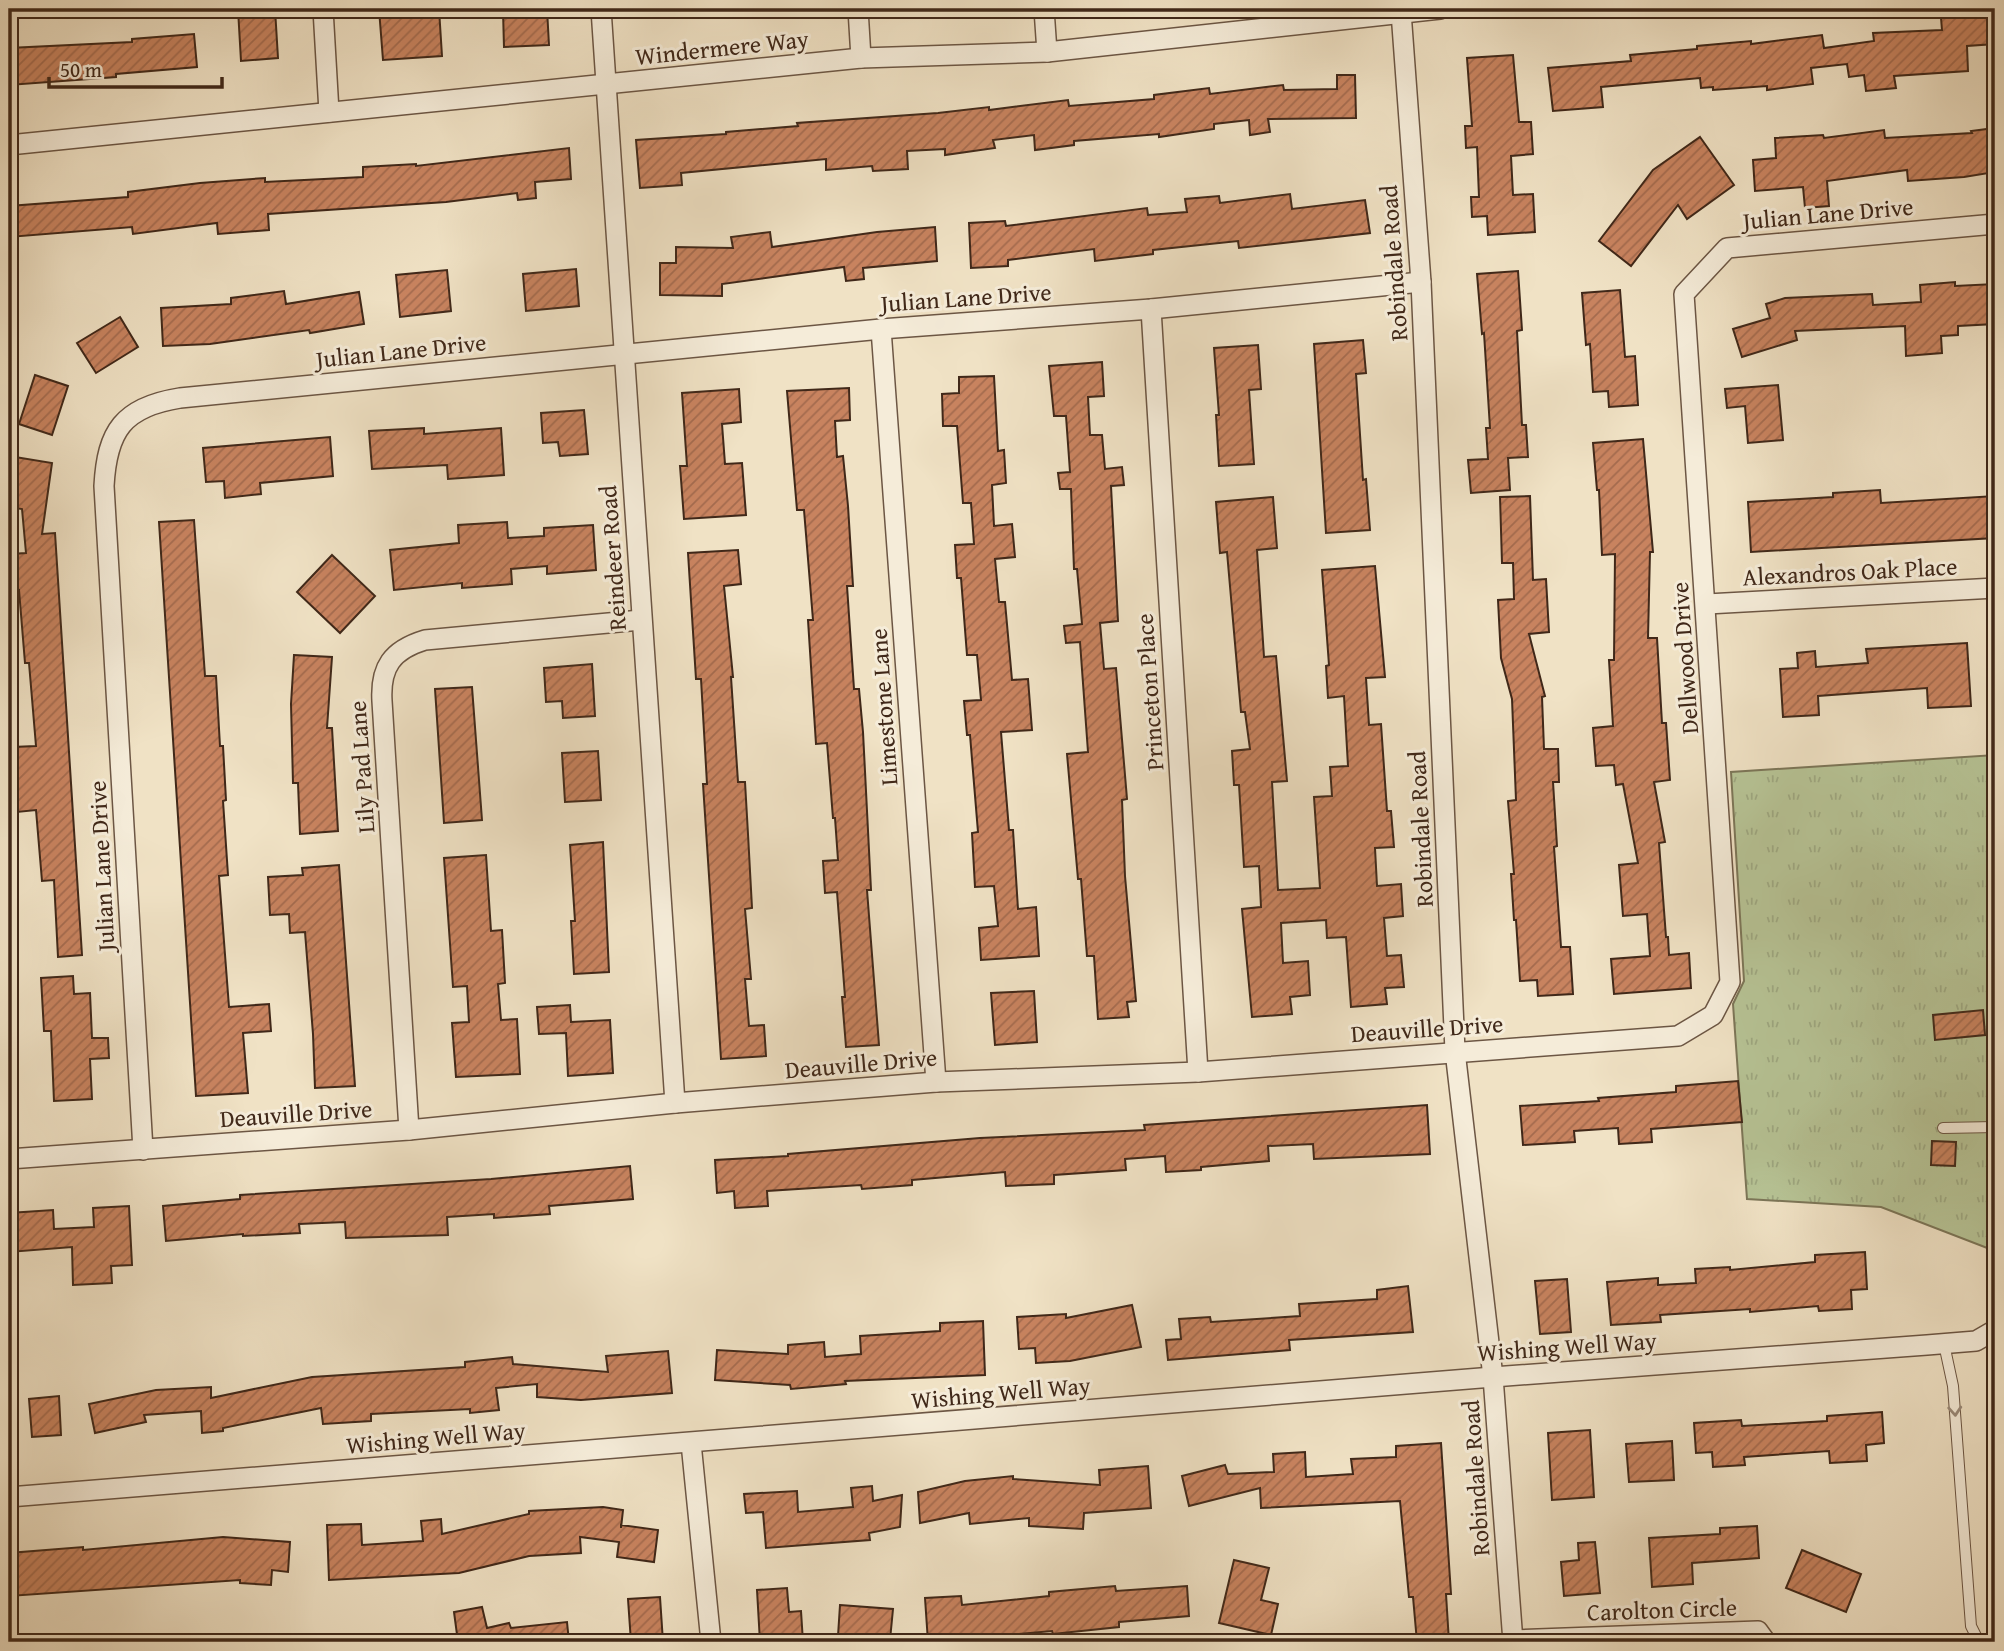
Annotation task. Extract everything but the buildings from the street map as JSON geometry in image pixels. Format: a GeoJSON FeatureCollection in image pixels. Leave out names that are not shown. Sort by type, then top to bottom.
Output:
{"type":"FeatureCollection","features":[{"type":"Feature","properties":{"kind":"street"},"geometry":{"type":"LineString","coordinates":[[323,9],[330,112]]}},
{"type":"Feature","properties":{"kind":"street","name":"Reindeer Road"},"geometry":{"type":"LineString","coordinates":[[601,9],[675,1103]]}},
{"type":"Feature","properties":{"kind":"street"},"geometry":{"type":"LineString","coordinates":[[858,9],[861,58]]}},
{"type":"Feature","properties":{"kind":"street"},"geometry":{"type":"LineString","coordinates":[[1044,9],[1047,52]]}},
{"type":"Feature","properties":{"kind":"street","name":"Windermere Way"},"geometry":{"type":"LineString","coordinates":[[9,145],[861,58],[1047,52],[1440,9]]}},
{"type":"Feature","properties":{"kind":"street","name":"Robindale Road"},"geometry":{"type":"LineString","coordinates":[[1401,12],[1421,282],[1455,1051],[1493,1377],[1513,1641]]}},
{"type":"Feature","properties":{"kind":"street","name":"Julian Lane Drive"},"geometry":{"type":"LineString","coordinates":[[1685,294],[1727,248],[1995,224]]}},
{"type":"Feature","properties":{"kind":"street","name":"Julian Lane Drive"},"geometry":{"type":"LineString","coordinates":[[143,1150],[104,486],[110,442],[117,430],[140,410],[166,400],[180,398],[624,353],[881,328],[1151,309],[1421,282]]}},
{"type":"Feature","properties":{"kind":"street","name":"Dellwood Drive"},"geometry":{"type":"LineString","coordinates":[[1685,294],[1730,982],[1713,1015]]}},
{"type":"Feature","properties":{"kind":"street","name":"Princeton Place"},"geometry":{"type":"LineString","coordinates":[[1151,309],[1198,1072]]}},
{"type":"Feature","properties":{"kind":"street","name":"Limestone Lane"},"geometry":{"type":"LineString","coordinates":[[881,328],[936,1082]]}},
{"type":"Feature","properties":{"kind":"street","name":"Alexandros Oak Place"},"geometry":{"type":"LineString","coordinates":[[1707,604],[1995,588]]}},
{"type":"Feature","properties":{"kind":"street","name":"Lily Pad Lane"},"geometry":{"type":"LineString","coordinates":[[409,1129],[382,702],[381,682],[385,671],[397,654],[406,647],[425,640],[641,620]]}},
{"type":"Feature","properties":{"kind":"street","name":"Deauville Drive"},"geometry":{"type":"LineString","coordinates":[[9,1159],[409,1129],[675,1103],[936,1082],[1198,1072],[1678,1036],[1713,1015]]}},
{"type":"Feature","properties":{"kind":"street","name":"Wishing Well Way"},"geometry":{"type":"LineString","coordinates":[[9,1497],[1493,1377],[1944,1344],[1976,1341],[1995,1330]]}},
{"type":"Feature","properties":{"kind":"street"},"geometry":{"type":"LineString","coordinates":[[691,1443],[711,1642]]}},
{"type":"Feature","properties":{"kind":"street","name":"Carolton Circle"},"geometry":{"type":"LineString","coordinates":[[1513,1641],[1758,1631],[1766,1642]]}},
{"type":"Feature","properties":{"kind":"lane"},"geometry":{"type":"LineString","coordinates":[[1944,1128],[1995,1128]]}},
{"type":"Feature","properties":{"kind":"lane"},"geometry":{"type":"LineString","coordinates":[[1944,1344],[1953,1386],[1971,1626],[1979,1642]]}},
{"type":"Feature","properties":{"kind":"green space"},"geometry":{"type":"Polygon","coordinates":[[[1995,755],[1995,1251],[1881,1207],[1747,1199],[1733,1004],[1744,981],[1731,772],[1995,755]]]}}]}
